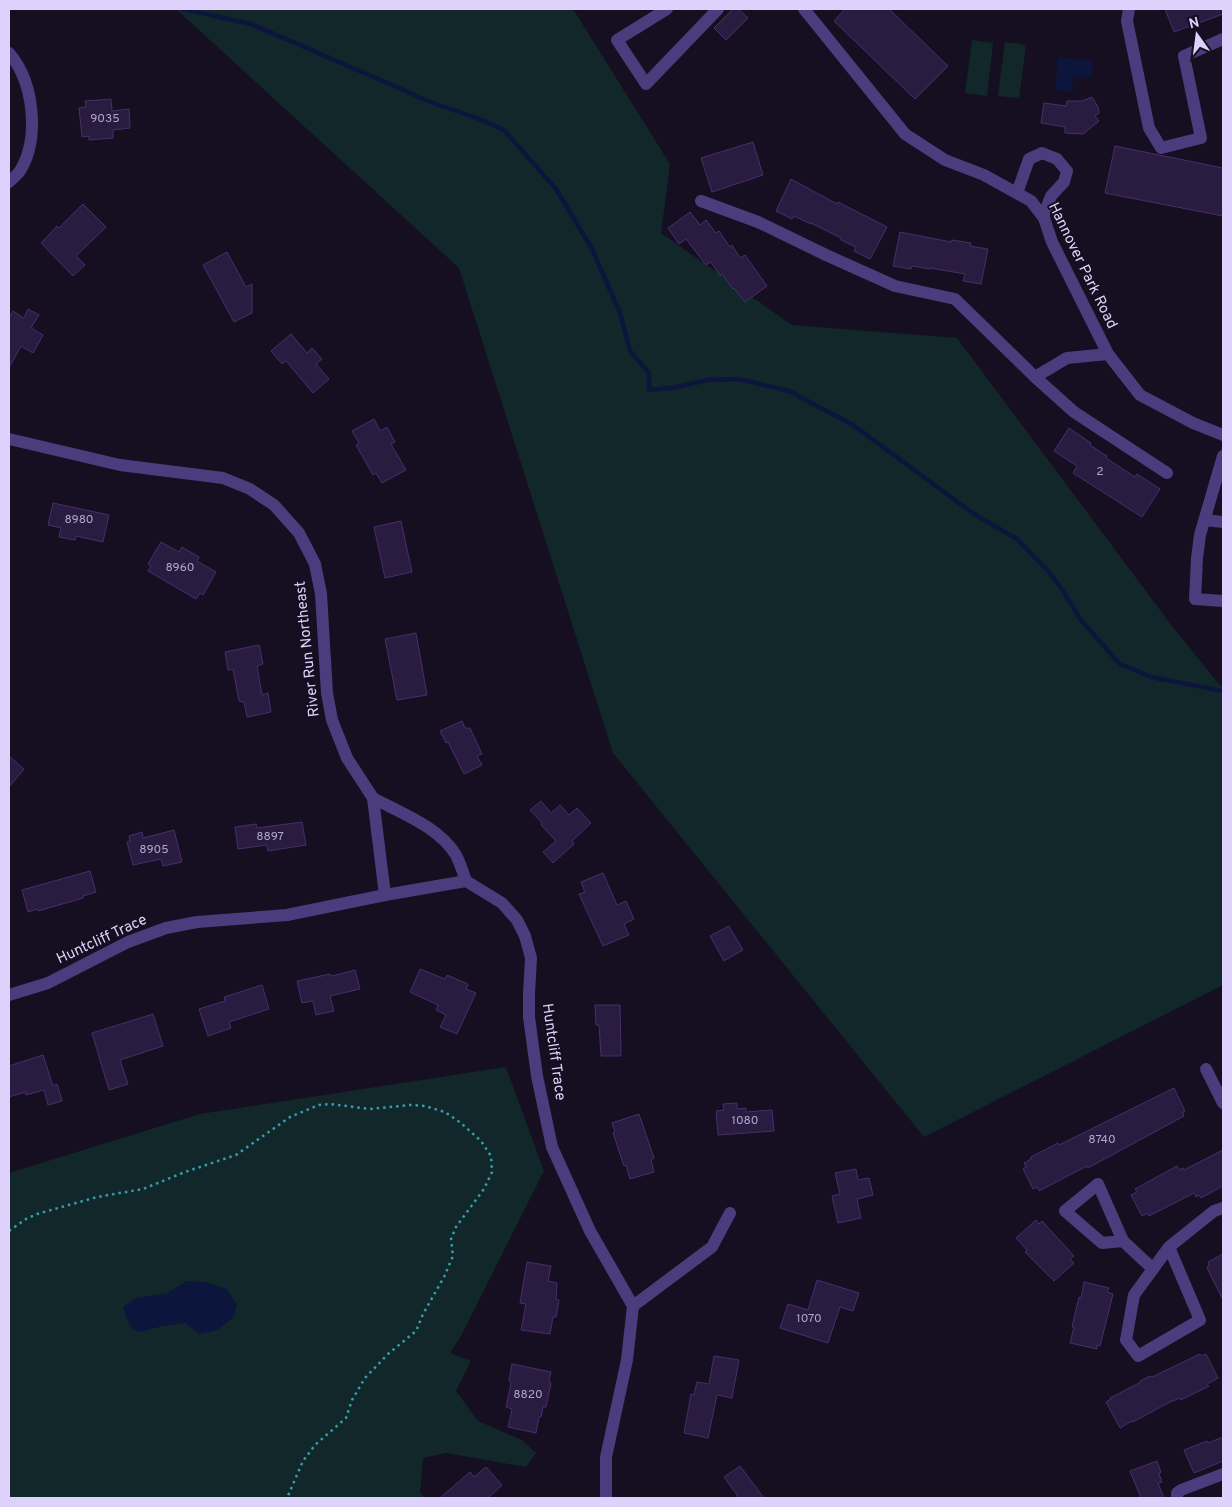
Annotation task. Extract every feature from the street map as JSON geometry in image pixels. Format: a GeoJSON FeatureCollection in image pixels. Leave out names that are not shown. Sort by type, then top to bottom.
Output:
{"type":"FeatureCollection","features":[{"type":"Feature","properties":{"kind":"street"},"geometry":{"type":"LineString","coordinates":[[666,9],[617,40],[646,84],[718,9]]}},
{"type":"Feature","properties":{"kind":"street","name":"Hannover Park Road"},"geometry":{"type":"LineString","coordinates":[[804,9],[905,134],[945,160],[984,175],[1031,201],[1043,217],[1052,242],[1108,354],[1140,395],[1193,423],[1223,435]]}},
{"type":"Feature","properties":{"kind":"street"},"geometry":{"type":"LineString","coordinates":[[1129,9],[1126,21],[1150,128],[1162,148],[1201,138],[1184,56],[1223,40]]}},
{"type":"Feature","properties":{"kind":"street"},"geometry":{"type":"LineString","coordinates":[[9,53],[22,74],[30,97],[32,117],[30,149],[19,172],[9,182]]}},
{"type":"Feature","properties":{"kind":"street"},"geometry":{"type":"LineString","coordinates":[[1017,193],[1029,159],[1042,153],[1057,159],[1067,171],[1064,182],[1051,196],[1043,217]]}},
{"type":"Feature","properties":{"kind":"street"},"geometry":{"type":"LineString","coordinates":[[701,201],[758,222],[895,286],[955,299],[1074,412],[1167,472]]}},
{"type":"Feature","properties":{"kind":"street"},"geometry":{"type":"LineString","coordinates":[[1035,377],[1067,358],[1108,354]]}},
{"type":"Feature","properties":{"kind":"street","name":"River Run Northeast"},"geometry":{"type":"LineString","coordinates":[[9,439],[120,465],[223,478],[250,489],[274,505],[299,533],[315,564],[321,594],[327,693],[332,720],[347,758],[373,798],[385,895]]}},
{"type":"Feature","properties":{"kind":"street"},"geometry":{"type":"LineString","coordinates":[[1223,456],[1200,535],[1195,599],[1223,601]]}},
{"type":"Feature","properties":{"kind":"street"},"geometry":{"type":"LineString","coordinates":[[1205,520],[1223,522]]}},
{"type":"Feature","properties":{"kind":"street","name":"River Run Northeast"},"geometry":{"type":"LineString","coordinates":[[373,798],[430,828],[442,838],[456,855],[466,881]]}},
{"type":"Feature","properties":{"kind":"street","name":"Huntcliff Trace"},"geometry":{"type":"LineString","coordinates":[[9,994],[48,983],[128,942],[166,928],[197,922],[287,915],[466,881],[502,902],[517,920],[526,936],[531,958],[528,994],[529,1017],[537,1076],[552,1147],[590,1231],[633,1306]]}},
{"type":"Feature","properties":{"kind":"street"},"geometry":{"type":"LineString","coordinates":[[1206,1069],[1223,1102]]}},
{"type":"Feature","properties":{"kind":"street"},"geometry":{"type":"LineString","coordinates":[[1123,1241],[1102,1243],[1065,1211],[1098,1184],[1123,1241],[1153,1269]]}},
{"type":"Feature","properties":{"kind":"street"},"geometry":{"type":"LineString","coordinates":[[1169,1247],[1200,1320],[1138,1356],[1126,1340],[1134,1295],[1169,1247],[1214,1211],[1223,1208]]}},
{"type":"Feature","properties":{"kind":"street"},"geometry":{"type":"LineString","coordinates":[[606,1498],[606,1457],[627,1360],[633,1306],[712,1247],[730,1213]]}},
{"type":"Feature","properties":{"kind":"street"},"geometry":{"type":"LineString","coordinates":[[1177,1498],[1177,1492],[1223,1474]]}},
{"type":"Feature","properties":{"kind":"path"},"geometry":{"type":"LineString","coordinates":[[9,1231],[37,1214],[97,1197],[143,1189],[185,1172],[236,1155],[290,1117],[319,1105],[330,1104],[370,1109],[410,1105],[425,1106],[445,1112],[481,1141],[491,1156],[492,1172],[484,1189],[456,1227],[451,1239],[453,1256],[416,1330],[388,1354],[365,1378],[352,1400],[346,1418],[315,1445],[302,1461],[287,1498]]}},
{"type":"Feature","properties":{"kind":"green space"},"geometry":{"type":"Polygon","coordinates":[[[176,9],[573,9],[670,164],[661,233],[792,325],[957,338],[1172,626],[1223,689],[1223,985],[924,1137],[613,753],[459,268],[176,9]]]}},
{"type":"Feature","properties":{"kind":"green space"},"geometry":{"type":"Polygon","coordinates":[[[972,40],[993,43],[987,96],[965,93],[972,40]]]}},
{"type":"Feature","properties":{"kind":"green space"},"geometry":{"type":"Polygon","coordinates":[[[1005,42],[1026,45],[1019,98],[998,96],[1005,42]]]}},
{"type":"Feature","properties":{"kind":"green space"},"geometry":{"type":"Polygon","coordinates":[[[506,1067],[544,1171],[461,1336],[450,1353],[471,1361],[456,1391],[478,1421],[522,1440],[536,1453],[526,1467],[446,1453],[423,1458],[420,1493],[425,1498],[9,1498],[9,1173],[200,1114],[506,1067]]]}},
{"type":"Feature","properties":{"kind":"water"},"geometry":{"type":"Polygon","coordinates":[[[1058,57],[1093,61],[1092,78],[1074,76],[1072,92],[1055,90],[1058,57]]]}},
{"type":"Feature","properties":{"kind":"water"},"geometry":{"type":"Polygon","coordinates":[[[187,1281],[205,1282],[227,1289],[237,1305],[234,1317],[217,1330],[199,1334],[185,1323],[140,1332],[132,1329],[123,1307],[136,1298],[167,1293],[187,1281]]]}},
{"type":"Feature","properties":{"kind":"building"},"geometry":{"type":"Polygon","coordinates":[[[733,9],[738,9],[748,18],[726,40],[714,28],[733,9]]]}},
{"type":"Feature","properties":{"kind":"building"},"geometry":{"type":"Polygon","coordinates":[[[845,9],[889,9],[948,66],[915,99],[834,21],[845,9]]]}},
{"type":"Feature","properties":{"kind":"building"},"geometry":{"type":"Polygon","coordinates":[[[1165,9],[1223,9],[1223,14],[1174,32],[1165,9]]]}},
{"type":"Feature","properties":{"kind":"building"},"geometry":{"type":"Polygon","coordinates":[[[1092,97],[1098,107],[1099,113],[1095,116],[1099,121],[1083,134],[1065,133],[1065,127],[1041,123],[1044,103],[1066,106],[1067,101],[1082,101],[1092,97]]]}},
{"type":"Feature","properties":{"kind":"building"},"geometry":{"type":"Polygon","coordinates":[[[111,99],[112,111],[129,109],[130,128],[113,130],[113,138],[89,140],[89,136],[82,137],[79,108],[86,107],[85,101],[111,99]]]}},
{"type":"Feature","properties":{"kind":"building"},"geometry":{"type":"Polygon","coordinates":[[[753,142],[763,175],[712,192],[701,158],[753,142]]]}},
{"type":"Feature","properties":{"kind":"building"},"geometry":{"type":"Polygon","coordinates":[[[1115,146],[1223,168],[1223,216],[1105,193],[1115,146]]]}},
{"type":"Feature","properties":{"kind":"building"},"geometry":{"type":"Polygon","coordinates":[[[791,179],[837,204],[838,202],[887,227],[870,259],[854,251],[856,247],[841,240],[841,238],[811,223],[794,216],[792,219],[776,211],[791,179]]]}},
{"type":"Feature","properties":{"kind":"building"},"geometry":{"type":"Polygon","coordinates":[[[83,204],[106,227],[76,256],[85,265],[73,276],[41,243],[57,226],[59,228],[83,204]]]}},
{"type":"Feature","properties":{"kind":"building"},"geometry":{"type":"Polygon","coordinates":[[[690,212],[700,225],[706,220],[716,233],[719,231],[730,247],[732,245],[740,258],[745,255],[767,286],[745,302],[722,274],[720,276],[711,262],[706,265],[686,239],[679,244],[668,228],[690,212]]]}},
{"type":"Feature","properties":{"kind":"building"},"geometry":{"type":"Polygon","coordinates":[[[900,232],[951,242],[952,240],[971,243],[970,246],[988,249],[981,284],[963,281],[965,274],[912,266],[911,269],[893,266],[900,232]]]}},
{"type":"Feature","properties":{"kind":"building"},"geometry":{"type":"Polygon","coordinates":[[[227,252],[246,287],[252,284],[252,313],[234,322],[203,265],[227,252]]]}},
{"type":"Feature","properties":{"kind":"building"},"geometry":{"type":"Polygon","coordinates":[[[28,309],[39,315],[31,328],[43,335],[33,353],[21,346],[9,368],[9,318],[13,311],[24,318],[28,309]]]}},
{"type":"Feature","properties":{"kind":"building"},"geometry":{"type":"Polygon","coordinates":[[[291,334],[307,353],[312,348],[322,359],[316,364],[329,379],[313,393],[286,361],[282,364],[271,351],[291,334]]]}},
{"type":"Feature","properties":{"kind":"building"},"geometry":{"type":"Polygon","coordinates":[[[374,419],[380,431],[387,427],[395,442],[391,444],[406,470],[382,483],[376,473],[373,475],[356,445],[359,443],[352,431],[374,419]]]}},
{"type":"Feature","properties":{"kind":"building"},"geometry":{"type":"Polygon","coordinates":[[[1069,428],[1091,443],[1090,445],[1107,456],[1106,458],[1135,477],[1137,474],[1160,489],[1142,517],[1073,473],[1077,466],[1054,451],[1069,428]]]}},
{"type":"Feature","properties":{"kind":"building"},"geometry":{"type":"Polygon","coordinates":[[[53,503],[109,515],[103,542],[76,536],[75,540],[59,537],[61,528],[48,525],[53,503]]]}},
{"type":"Feature","properties":{"kind":"building"},"geometry":{"type":"Polygon","coordinates":[[[401,521],[412,572],[385,578],[374,527],[401,521]]]}},
{"type":"Feature","properties":{"kind":"building"},"geometry":{"type":"Polygon","coordinates":[[[161,542],[179,552],[182,547],[199,557],[197,561],[216,572],[203,595],[200,593],[196,599],[148,571],[151,566],[148,564],[161,542]]]}},
{"type":"Feature","properties":{"kind":"building"},"geometry":{"type":"Polygon","coordinates":[[[416,633],[427,695],[397,700],[385,639],[416,633]]]}},
{"type":"Feature","properties":{"kind":"building"},"geometry":{"type":"Polygon","coordinates":[[[259,645],[263,664],[257,666],[262,695],[268,693],[271,712],[247,717],[244,702],[239,701],[233,669],[228,670],[225,652],[259,645]]]}},
{"type":"Feature","properties":{"kind":"building"},"geometry":{"type":"Polygon","coordinates":[[[462,721],[465,728],[470,728],[482,754],[477,756],[482,765],[464,774],[448,742],[446,743],[440,731],[462,721]]]}},
{"type":"Feature","properties":{"kind":"building"},"geometry":{"type":"Polygon","coordinates":[[[9,756],[24,769],[9,787],[9,756]]]}},
{"type":"Feature","properties":{"kind":"building"},"geometry":{"type":"Polygon","coordinates":[[[541,801],[551,813],[560,805],[569,815],[577,808],[591,823],[572,841],[574,844],[553,863],[543,852],[556,841],[530,810],[541,801]]]}},
{"type":"Feature","properties":{"kind":"building"},"geometry":{"type":"Polygon","coordinates":[[[302,822],[306,845],[268,851],[267,845],[238,849],[235,827],[256,824],[257,828],[302,822]]]}},
{"type":"Feature","properties":{"kind":"building"},"geometry":{"type":"Polygon","coordinates":[[[174,830],[182,862],[163,866],[161,859],[133,865],[127,842],[130,841],[129,836],[142,832],[143,838],[174,830]]]}},
{"type":"Feature","properties":{"kind":"building"},"geometry":{"type":"Polygon","coordinates":[[[90,871],[96,892],[83,896],[83,898],[28,912],[22,890],[90,871]]]}},
{"type":"Feature","properties":{"kind":"building"},"geometry":{"type":"Polygon","coordinates":[[[603,873],[617,905],[626,901],[634,919],[624,924],[629,935],[603,946],[579,894],[585,892],[581,882],[603,873]]]}},
{"type":"Feature","properties":{"kind":"building"},"geometry":{"type":"Polygon","coordinates":[[[729,926],[743,950],[724,961],[710,936],[729,926]]]}},
{"type":"Feature","properties":{"kind":"building"},"geometry":{"type":"Polygon","coordinates":[[[420,969],[445,979],[447,975],[468,984],[466,989],[476,993],[457,1034],[440,1027],[446,1015],[436,1010],[438,1005],[410,992],[420,969]]]}},
{"type":"Feature","properties":{"kind":"building"},"geometry":{"type":"Polygon","coordinates":[[[355,970],[360,989],[330,996],[334,1011],[316,1015],[313,1001],[302,1003],[297,981],[330,974],[332,976],[355,970]]]}},
{"type":"Feature","properties":{"kind":"building"},"geometry":{"type":"Polygon","coordinates":[[[262,985],[269,1009],[229,1022],[231,1028],[208,1036],[199,1009],[225,1001],[224,997],[262,985]]]}},
{"type":"Feature","properties":{"kind":"building"},"geometry":{"type":"Polygon","coordinates":[[[595,1005],[620,1005],[621,1056],[601,1056],[599,1025],[596,1025],[595,1005]]]}},
{"type":"Feature","properties":{"kind":"building"},"geometry":{"type":"Polygon","coordinates":[[[153,1014],[163,1046],[120,1060],[128,1084],[109,1090],[92,1033],[153,1014]]]}},
{"type":"Feature","properties":{"kind":"building"},"geometry":{"type":"Polygon","coordinates":[[[43,1055],[53,1086],[57,1084],[62,1101],[48,1105],[44,1090],[26,1095],[25,1092],[9,1097],[9,1066],[43,1055]]]}},
{"type":"Feature","properties":{"kind":"building"},"geometry":{"type":"Polygon","coordinates":[[[1174,1088],[1185,1111],[1183,1112],[1184,1116],[1088,1168],[1087,1166],[1039,1191],[1037,1187],[1033,1189],[1023,1169],[1026,1167],[1024,1163],[1030,1160],[1031,1157],[1174,1088]]]}},
{"type":"Feature","properties":{"kind":"building"},"geometry":{"type":"Polygon","coordinates":[[[737,1103],[737,1109],[746,1108],[746,1112],[772,1110],[774,1131],[718,1135],[716,1111],[724,1110],[723,1104],[737,1103]]]}},
{"type":"Feature","properties":{"kind":"building"},"geometry":{"type":"Polygon","coordinates":[[[639,1114],[654,1158],[651,1160],[654,1172],[630,1179],[613,1133],[615,1132],[612,1123],[639,1114]]]}},
{"type":"Feature","properties":{"kind":"building"},"geometry":{"type":"Polygon","coordinates":[[[1223,1150],[1223,1186],[1201,1198],[1199,1195],[1196,1197],[1194,1193],[1149,1216],[1148,1213],[1142,1216],[1131,1195],[1137,1192],[1135,1189],[1177,1166],[1179,1170],[1183,1168],[1184,1170],[1223,1150]]]}},
{"type":"Feature","properties":{"kind":"building"},"geometry":{"type":"Polygon","coordinates":[[[856,1169],[858,1180],[869,1178],[873,1195],[857,1199],[861,1218],[838,1223],[832,1196],[840,1194],[835,1173],[856,1169]]]}},
{"type":"Feature","properties":{"kind":"building"},"geometry":{"type":"Polygon","coordinates":[[[1036,1220],[1039,1224],[1042,1221],[1074,1256],[1070,1259],[1074,1263],[1054,1281],[1025,1252],[1027,1250],[1016,1238],[1036,1220]]]}},
{"type":"Feature","properties":{"kind":"building"},"geometry":{"type":"Polygon","coordinates":[[[1223,1254],[1223,1300],[1207,1268],[1208,1262],[1223,1254]]]}},
{"type":"Feature","properties":{"kind":"building"},"geometry":{"type":"Polygon","coordinates":[[[527,1262],[551,1266],[548,1281],[557,1283],[556,1299],[559,1300],[550,1334],[521,1330],[526,1304],[520,1303],[527,1262]]]}},
{"type":"Feature","properties":{"kind":"building"},"geometry":{"type":"Polygon","coordinates":[[[817,1280],[859,1293],[853,1311],[840,1307],[828,1343],[780,1328],[788,1304],[808,1310],[817,1280]]]}},
{"type":"Feature","properties":{"kind":"building"},"geometry":{"type":"Polygon","coordinates":[[[1084,1282],[1109,1288],[1107,1292],[1113,1294],[1100,1346],[1097,1345],[1097,1349],[1070,1343],[1074,1327],[1072,1327],[1084,1282]]]}},
{"type":"Feature","properties":{"kind":"building"},"geometry":{"type":"Polygon","coordinates":[[[1200,1354],[1202,1356],[1206,1354],[1218,1378],[1207,1384],[1209,1386],[1181,1400],[1180,1398],[1170,1402],[1120,1428],[1106,1402],[1110,1398],[1150,1376],[1152,1377],[1200,1354]]]}},
{"type":"Feature","properties":{"kind":"building"},"geometry":{"type":"Polygon","coordinates":[[[714,1356],[739,1360],[732,1398],[717,1395],[708,1438],[684,1433],[691,1394],[694,1395],[697,1382],[709,1384],[714,1356]]]}},
{"type":"Feature","properties":{"kind":"building"},"geometry":{"type":"Polygon","coordinates":[[[512,1364],[551,1372],[549,1381],[551,1383],[546,1407],[543,1407],[541,1417],[539,1417],[536,1433],[508,1427],[512,1409],[506,1407],[511,1383],[509,1380],[512,1364]]]}},
{"type":"Feature","properties":{"kind":"building"},"geometry":{"type":"Polygon","coordinates":[[[1223,1437],[1223,1461],[1194,1473],[1184,1450],[1223,1437]]]}},
{"type":"Feature","properties":{"kind":"building"},"geometry":{"type":"Polygon","coordinates":[[[1157,1461],[1162,1482],[1158,1483],[1164,1498],[1141,1498],[1130,1471],[1157,1461]]]}},
{"type":"Feature","properties":{"kind":"building"},"geometry":{"type":"Polygon","coordinates":[[[740,1466],[764,1498],[739,1498],[724,1477],[740,1466]]]}},
{"type":"Feature","properties":{"kind":"building"},"geometry":{"type":"Polygon","coordinates":[[[486,1467],[502,1485],[488,1498],[440,1498],[470,1472],[474,1477],[486,1467]]]}},
{"type":"Feature","properties":{"kind":"waterway"},"geometry":{"type":"LineString","coordinates":[[183,9],[251,24],[425,100],[482,120],[504,130],[556,189],[592,249],[620,313],[630,351],[649,373],[649,390],[672,388],[708,380],[739,379],[789,391],[853,425],[974,514],[1017,539],[1048,571],[1080,619],[1120,664],[1151,677],[1223,691]]}}]}
